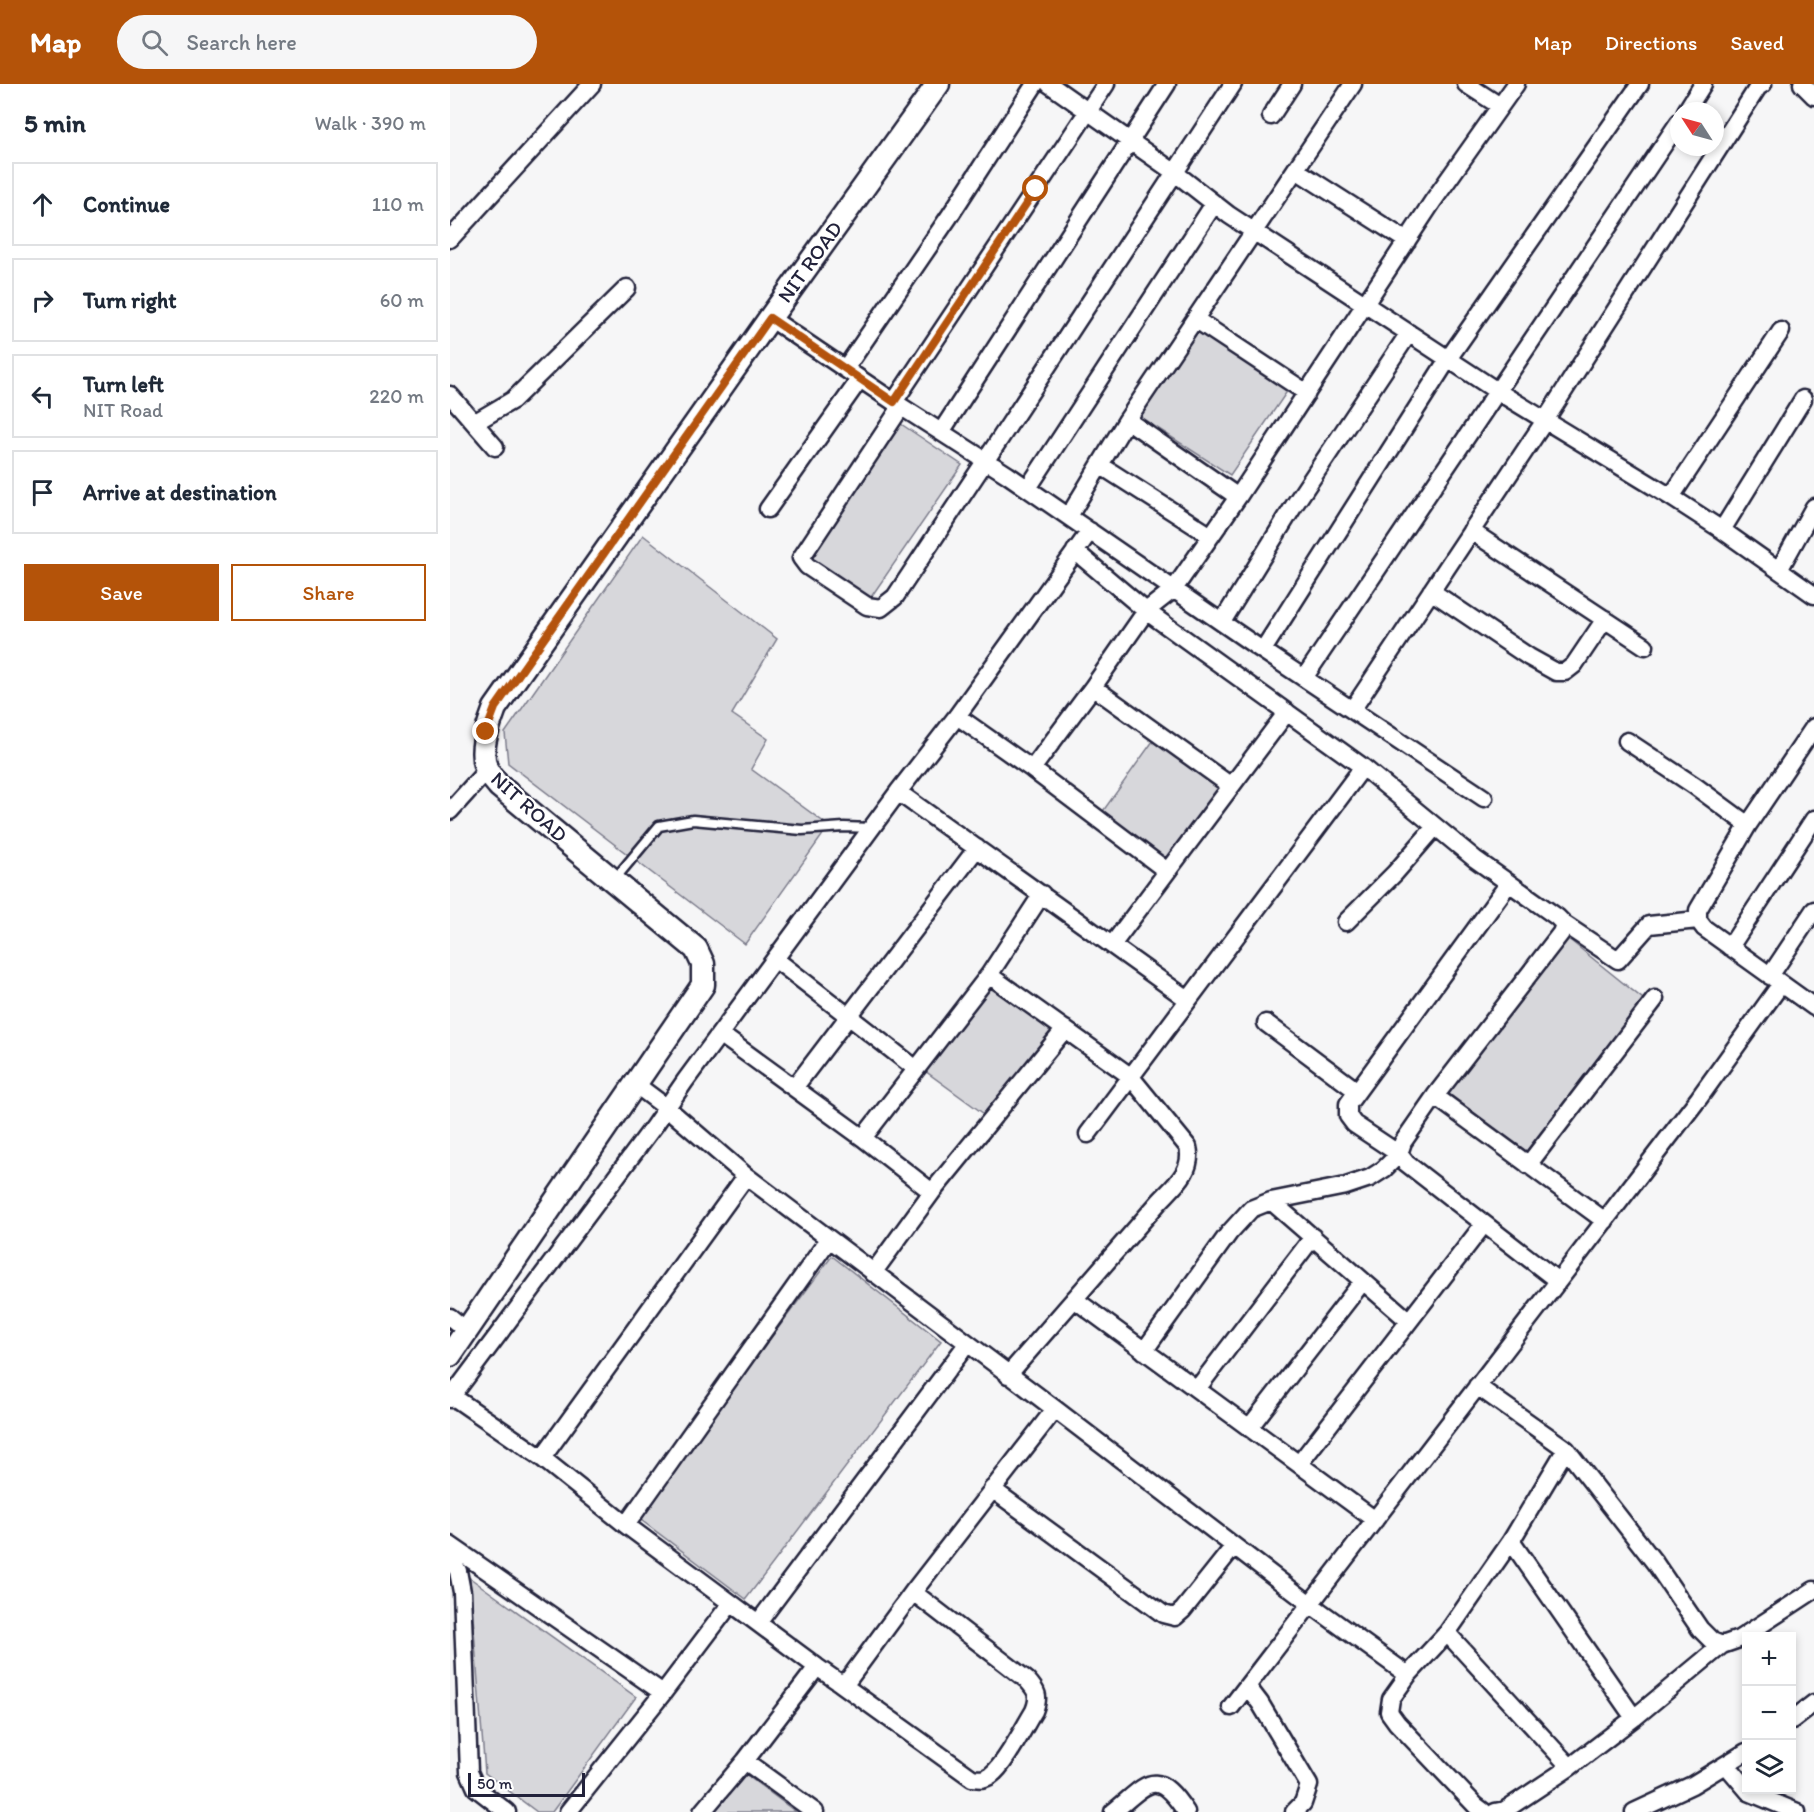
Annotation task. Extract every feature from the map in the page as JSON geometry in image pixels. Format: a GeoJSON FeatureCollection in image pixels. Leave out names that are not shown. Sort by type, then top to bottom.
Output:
{"type":"FeatureCollection","features":[{"type":"Feature","properties":{"kind":"main road","name":"NIT ROAD"},"geometry":{"type":"LineString","coordinates":[[450,1355],[458,1324],[635,1084],[703,985],[703,964],[696,949],[499,786],[487,770],[483,755],[486,732],[495,708],[938,84]]}},
{"type":"Feature","properties":{"kind":"street"},"geometry":{"type":"LineString","coordinates":[[450,239],[592,84]]}},
{"type":"Feature","properties":{"kind":"street"},"geometry":{"type":"LineString","coordinates":[[845,369],[949,217],[1035,84]]}},
{"type":"Feature","properties":{"kind":"street"},"geometry":{"type":"LineString","coordinates":[[1049,84],[1255,232],[1497,391],[1728,534],[1814,595]]}},
{"type":"Feature","properties":{"kind":"street"},"geometry":{"type":"LineString","coordinates":[[1107,84],[801,558],[807,566],[867,606],[881,609],[895,597],[1233,84]]}},
{"type":"Feature","properties":{"kind":"street"},"geometry":{"type":"LineString","coordinates":[[941,432],[1167,84]]}},
{"type":"Feature","properties":{"kind":"street"},"geometry":{"type":"LineString","coordinates":[[1271,116],[1292,84]]}},
{"type":"Feature","properties":{"kind":"street"},"geometry":{"type":"LineString","coordinates":[[1069,516],[1127,420],[1353,84]]}},
{"type":"Feature","properties":{"kind":"street"},"geometry":{"type":"LineString","coordinates":[[1466,84],[1500,106]]}},
{"type":"Feature","properties":{"kind":"street"},"geometry":{"type":"LineString","coordinates":[[1032,769],[1146,611],[1174,589],[1238,497],[1407,240],[1516,84]]}},
{"type":"Feature","properties":{"kind":"street"},"geometry":{"type":"LineString","coordinates":[[1263,650],[1448,359],[1640,84]]}},
{"type":"Feature","properties":{"kind":"street"},"geometry":{"type":"LineString","coordinates":[[1692,102],[1703,84]]}},
{"type":"Feature","properties":{"kind":"street"},"geometry":{"type":"LineString","coordinates":[[1352,710],[1546,420],[1758,87],[1763,84]]}},
{"type":"Feature","properties":{"kind":"street"},"geometry":{"type":"LineString","coordinates":[[1802,84],[1814,96]]}},
{"type":"Feature","properties":{"kind":"street"},"geometry":{"type":"LineString","coordinates":[[1304,678],[1670,135]]}},
{"type":"Feature","properties":{"kind":"street"},"geometry":{"type":"LineString","coordinates":[[1296,170],[1407,240]]}},
{"type":"Feature","properties":{"kind":"street"},"geometry":{"type":"LineString","coordinates":[[1028,488],[1214,204]]}},
{"type":"Feature","properties":{"kind":"street"},"geometry":{"type":"LineString","coordinates":[[474,423],[513,400],[627,288]]}},
{"type":"Feature","properties":{"kind":"street"},"geometry":{"type":"LineString","coordinates":[[770,318],[898,405],[1028,488],[1304,678],[1484,798]]}},
{"type":"Feature","properties":{"kind":"street"},"geometry":{"type":"LineString","coordinates":[[1195,320],[1307,393]]}},
{"type":"Feature","properties":{"kind":"street"},"geometry":{"type":"LineString","coordinates":[[1671,497],[1781,331]]}},
{"type":"Feature","properties":{"kind":"street"},"geometry":{"type":"LineString","coordinates":[[1222,622],[1295,504],[1409,333]]}},
{"type":"Feature","properties":{"kind":"street"},"geometry":{"type":"LineString","coordinates":[[768,509],[860,379]]}},
{"type":"Feature","properties":{"kind":"street"},"geometry":{"type":"LineString","coordinates":[[450,395],[495,447]]}},
{"type":"Feature","properties":{"kind":"street"},"geometry":{"type":"LineString","coordinates":[[1728,534],[1803,399]]}},
{"type":"Feature","properties":{"kind":"street"},"geometry":{"type":"LineString","coordinates":[[1127,420],[1238,497]]}},
{"type":"Feature","properties":{"kind":"street"},"geometry":{"type":"LineString","coordinates":[[1100,465],[1211,536]]}},
{"type":"Feature","properties":{"kind":"street"},"geometry":{"type":"LineString","coordinates":[[1774,567],[1814,507]]}},
{"type":"Feature","properties":{"kind":"street"},"geometry":{"type":"LineString","coordinates":[[913,1592],[1027,1680],[1038,1692],[1038,1702],[1034,1711],[1000,1765],[991,1775],[983,1779],[972,1778],[817,1667],[626,1525],[542,1458],[451,1397],[667,1108],[871,828],[957,716],[1090,531]]}},
{"type":"Feature","properties":{"kind":"street"},"geometry":{"type":"LineString","coordinates":[[1471,531],[1645,646]]}},
{"type":"Feature","properties":{"kind":"street"},"geometry":{"type":"LineString","coordinates":[[1075,551],[1146,611],[1363,767],[1475,859],[1618,960],[1649,925],[1698,920]]}},
{"type":"Feature","properties":{"kind":"street"},"geometry":{"type":"LineString","coordinates":[[1431,591],[1529,657],[1556,672],[1565,672],[1574,665],[1605,619]]}},
{"type":"Feature","properties":{"kind":"street"},"geometry":{"type":"LineString","coordinates":[[1093,687],[1231,786]]}},
{"type":"Feature","properties":{"kind":"street"},"geometry":{"type":"LineString","coordinates":[[1112,945],[1287,712]]}},
{"type":"Feature","properties":{"kind":"street"},"geometry":{"type":"LineString","coordinates":[[957,716],[1032,769],[1167,872]]}},
{"type":"Feature","properties":{"kind":"street"},"geometry":{"type":"LineString","coordinates":[[1814,727],[1748,825],[1698,910],[1698,920],[1704,928],[1814,1006]]}},
{"type":"Feature","properties":{"kind":"street"},"geometry":{"type":"LineString","coordinates":[[1627,741],[1695,786],[1748,825]]}},
{"type":"Feature","properties":{"kind":"street"},"geometry":{"type":"LineString","coordinates":[[1088,1134],[1363,767]]}},
{"type":"Feature","properties":{"kind":"street"},"geometry":{"type":"LineString","coordinates":[[450,811],[487,770]]}},
{"type":"Feature","properties":{"kind":"street"},"geometry":{"type":"LineString","coordinates":[[898,792],[1187,999]]}},
{"type":"Feature","properties":{"kind":"street"},"geometry":{"type":"LineString","coordinates":[[1730,947],[1814,819]]}},
{"type":"Feature","properties":{"kind":"street"},"geometry":{"type":"LineString","coordinates":[[1346,922],[1440,831]]}},
{"type":"Feature","properties":{"kind":"street"},"geometry":{"type":"LineString","coordinates":[[794,1088],[977,848]]}},
{"type":"Feature","properties":{"kind":"street"},"geometry":{"type":"LineString","coordinates":[[1509,883],[1348,1104],[1348,1116],[1354,1124],[1399,1154],[1406,1163],[1558,1281]]}},
{"type":"Feature","properties":{"kind":"street"},"geometry":{"type":"LineString","coordinates":[[863,1138],[988,975],[1042,894]]}},
{"type":"Feature","properties":{"kind":"street"},"geometry":{"type":"LineString","coordinates":[[1231,1707],[1699,1098],[1776,980],[1814,910]]}},
{"type":"Feature","properties":{"kind":"street"},"geometry":{"type":"LineString","coordinates":[[1144,1351],[1251,1209],[1271,1201],[1346,1186],[1384,1169],[1399,1154],[1403,1142],[1435,1096],[1561,933],[1564,924]]}},
{"type":"Feature","properties":{"kind":"street"},"geometry":{"type":"LineString","coordinates":[[775,959],[915,1068]]}},
{"type":"Feature","properties":{"kind":"street"},"geometry":{"type":"LineString","coordinates":[[988,975],[1130,1076],[1188,1147],[1191,1158],[1187,1170],[1177,1184],[1008,1375]]}},
{"type":"Feature","properties":{"kind":"street"},"geometry":{"type":"LineString","coordinates":[[1528,1165],[1655,999]]}},
{"type":"Feature","properties":{"kind":"street"},"geometry":{"type":"LineString","coordinates":[[1266,1023],[1357,1091]]}},
{"type":"Feature","properties":{"kind":"street"},"geometry":{"type":"LineString","coordinates":[[873,1273],[932,1192],[1065,1029]]}},
{"type":"Feature","properties":{"kind":"street"},"geometry":{"type":"LineString","coordinates":[[720,1034],[863,1138],[932,1192]]}},
{"type":"Feature","properties":{"kind":"street"},"geometry":{"type":"LineString","coordinates":[[635,1084],[667,1108],[746,1176],[1233,1546],[1408,1675]]}},
{"type":"Feature","properties":{"kind":"street"},"geometry":{"type":"LineString","coordinates":[[1435,1096],[1605,1221]]}},
{"type":"Feature","properties":{"kind":"street"},"geometry":{"type":"LineString","coordinates":[[542,1458],[746,1176]]}},
{"type":"Feature","properties":{"kind":"street"},"geometry":{"type":"LineString","coordinates":[[1271,1201],[1409,1321]]}},
{"type":"Feature","properties":{"kind":"street"},"geometry":{"type":"LineString","coordinates":[[1299,1464],[1484,1224]]}},
{"type":"Feature","properties":{"kind":"street"},"geometry":{"type":"LineString","coordinates":[[1197,1389],[1313,1237]]}},
{"type":"Feature","properties":{"kind":"street"},"geometry":{"type":"LineString","coordinates":[[626,1525],[829,1239]]}},
{"type":"Feature","properties":{"kind":"street"},"geometry":{"type":"LineString","coordinates":[[1249,1428],[1363,1281]]}},
{"type":"Feature","properties":{"kind":"street"},"geometry":{"type":"LineString","coordinates":[[1074,1299],[1375,1520]]}},
{"type":"Feature","properties":{"kind":"street"},"geometry":{"type":"LineString","coordinates":[[758,1623],[967,1344]]}},
{"type":"Feature","properties":{"kind":"street"},"geometry":{"type":"LineString","coordinates":[[1477,1386],[1566,1449],[1655,1563],[1700,1629],[1712,1641],[1722,1645]]}},
{"type":"Feature","properties":{"kind":"street"},"geometry":{"type":"LineString","coordinates":[[840,1683],[849,1679],[913,1592],[1055,1409]]}},
{"type":"Feature","properties":{"kind":"street"},"geometry":{"type":"LineString","coordinates":[[1485,1812],[1476,1806],[1389,1712],[1391,1699],[1408,1675],[1447,1633],[1511,1541],[1566,1449]]}},
{"type":"Feature","properties":{"kind":"street"},"geometry":{"type":"LineString","coordinates":[[992,1489],[1163,1614],[1175,1617],[1233,1546]]}},
{"type":"Feature","properties":{"kind":"street"},"geometry":{"type":"LineString","coordinates":[[1511,1541],[1634,1718]]}},
{"type":"Feature","properties":{"kind":"street"},"geometry":{"type":"LineString","coordinates":[[450,1545],[663,1693]]}},
{"type":"Feature","properties":{"kind":"street"},"geometry":{"type":"LineString","coordinates":[[450,1556],[458,1571],[462,1592],[469,1772],[476,1788],[507,1812]]}},
{"type":"Feature","properties":{"kind":"street"},"geometry":{"type":"LineString","coordinates":[[1495,1812],[1505,1810],[1570,1767],[1634,1718],[1722,1645],[1739,1638],[1814,1590]]}},
{"type":"Feature","properties":{"kind":"street"},"geometry":{"type":"LineString","coordinates":[[568,1812],[732,1603]]}},
{"type":"Feature","properties":{"kind":"street"},"geometry":{"type":"LineString","coordinates":[[1447,1633],[1570,1767]]}},
{"type":"Feature","properties":{"kind":"street"},"geometry":{"type":"LineString","coordinates":[[702,1812],[745,1761],[817,1667]]}},
{"type":"Feature","properties":{"kind":"street"},"geometry":{"type":"LineString","coordinates":[[1247,1686],[1260,1703],[1309,1785],[1304,1803],[1294,1812]]}},
{"type":"Feature","properties":{"kind":"street"},"geometry":{"type":"LineString","coordinates":[[1796,1716],[1814,1703]]}},
{"type":"Feature","properties":{"kind":"street"},"geometry":{"type":"LineString","coordinates":[[1644,1810],[1742,1755]]}},
{"type":"Feature","properties":{"kind":"street"},"geometry":{"type":"LineString","coordinates":[[745,1761],[815,1812]]}},
{"type":"Feature","properties":{"kind":"street"},"geometry":{"type":"LineString","coordinates":[[1726,1765],[1749,1792],[1797,1812]]}},
{"type":"Feature","properties":{"kind":"street"},"geometry":{"type":"LineString","coordinates":[[1113,1812],[1149,1783],[1157,1783],[1174,1794],[1186,1812]]}},
{"type":"Feature","properties":{"kind":"lane"},"geometry":{"type":"LineString","coordinates":[[614,881],[659,826],[693,820],[802,830],[871,828]]}},
{"type":"Feature","properties":{"kind":"shaded area"},"geometry":{"type":"Polygon","coordinates":[[[1195,326],[1288,390],[1230,475],[1137,415],[1195,326]]]}},
{"type":"Feature","properties":{"kind":"shaded area"},"geometry":{"type":"Polygon","coordinates":[[[898,422],[962,465],[869,600],[807,556],[898,422]]]}},
{"type":"Feature","properties":{"kind":"shaded area"},"geometry":{"type":"Polygon","coordinates":[[[643,535],[777,639],[732,714],[768,739],[751,769],[829,826],[745,944],[508,763],[505,733],[643,535]]]}},
{"type":"Feature","properties":{"kind":"shaded area"},"geometry":{"type":"Polygon","coordinates":[[[1153,741],[1221,788],[1166,861],[1103,811],[1153,741]]]}},
{"type":"Feature","properties":{"kind":"shaded area"},"geometry":{"type":"Polygon","coordinates":[[[1566,937],[1643,999],[1526,1152],[1448,1093],[1566,937]]]}},
{"type":"Feature","properties":{"kind":"shaded area"},"geometry":{"type":"Polygon","coordinates":[[[989,983],[1055,1030],[987,1116],[921,1068],[989,983]]]}},
{"type":"Feature","properties":{"kind":"shaded area"},"geometry":{"type":"Polygon","coordinates":[[[832,1256],[941,1341],[746,1599],[637,1517],[832,1256]]]}},
{"type":"Feature","properties":{"kind":"shaded area"},"geometry":{"type":"Polygon","coordinates":[[[470,1578],[636,1697],[552,1812],[537,1812],[485,1773],[470,1578]]]}},
{"type":"Feature","properties":{"kind":"shaded area"},"geometry":{"type":"Polygon","coordinates":[[[741,1771],[796,1812],[709,1812],[741,1771]]]}},
{"type":"Feature","properties":{"kind":"route"},"geometry":{"type":"LineString","coordinates":[[486,732],[495,708],[770,318],[894,402],[1036,189]]}}]}
